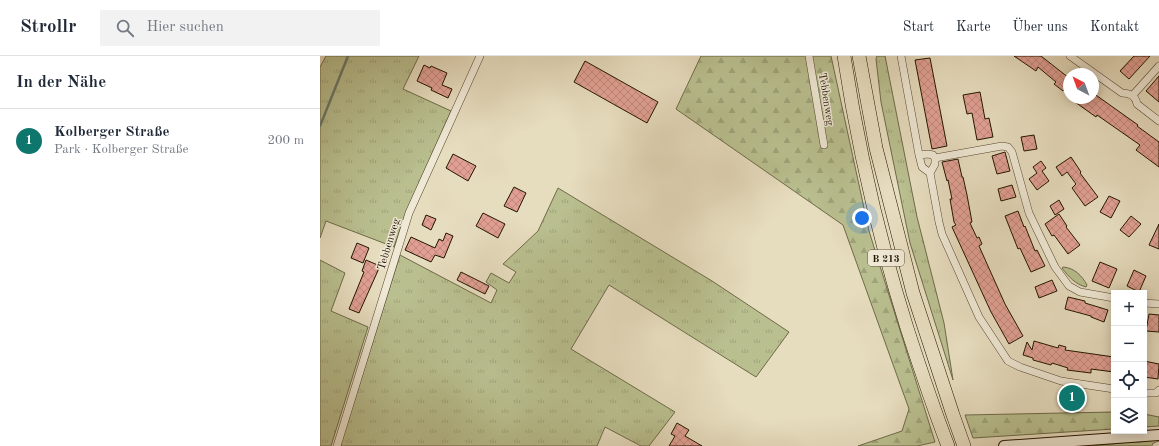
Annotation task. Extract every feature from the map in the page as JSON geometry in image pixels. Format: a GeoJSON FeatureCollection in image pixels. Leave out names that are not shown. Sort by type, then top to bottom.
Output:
{"type":"FeatureCollection","features":[{"type":"Feature","properties":{"kind":"highway","name":"B 213"},"geometry":{"type":"LineString","coordinates":[[864,58],[874,98],[868,110],[876,148],[913,293],[952,415],[964,446]]}},
{"type":"Feature","properties":{"kind":"highway","name":"B 213"},"geometry":{"type":"LineString","coordinates":[[844,60],[859,141],[879,230],[897,295],[920,367],[948,446]]}},
{"type":"Feature","properties":{"kind":"street","name":"Tebbenweg"},"geometry":{"type":"LineString","coordinates":[[337,446],[409,213],[480,56]]}},
{"type":"Feature","properties":{"kind":"street","name":"Tebbenweg"},"geometry":{"type":"LineString","coordinates":[[809,56],[824,145]]}},
{"type":"Feature","properties":{"kind":"street"},"geometry":{"type":"LineString","coordinates":[[901,56],[919,155],[922,167],[930,173]]}},
{"type":"Feature","properties":{"kind":"street"},"geometry":{"type":"LineString","coordinates":[[1070,56],[1122,93],[1132,95],[1137,104],[1159,120]]}},
{"type":"Feature","properties":{"kind":"street"},"geometry":{"type":"LineString","coordinates":[[1132,95],[1159,66]]}},
{"type":"Feature","properties":{"kind":"street"},"geometry":{"type":"LineString","coordinates":[[919,155],[928,154],[933,155],[935,158],[1002,146],[1008,147],[1012,152],[1029,213],[1055,267],[1069,286],[1080,292],[1111,297]]}},
{"type":"Feature","properties":{"kind":"street"},"geometry":{"type":"LineString","coordinates":[[935,158],[935,164],[930,173],[942,234],[979,316],[1008,361],[1020,367],[1061,381],[1111,389]]}},
{"type":"Feature","properties":{"kind":"street"},"geometry":{"type":"LineString","coordinates":[[1147,303],[1159,304]]}},
{"type":"Feature","properties":{"kind":"street"},"geometry":{"type":"LineString","coordinates":[[1147,393],[1156,393],[1159,390]]}},
{"type":"Feature","properties":{"kind":"street"},"geometry":{"type":"LineString","coordinates":[[1004,446],[1159,435]]}},
{"type":"Feature","properties":{"kind":"green space"},"geometry":{"type":"Polygon","coordinates":[[[326,56],[419,56],[403,89],[451,111],[406,212],[394,247],[326,221],[320,238],[320,67],[326,56]]]}},
{"type":"Feature","properties":{"kind":"green space"},"geometry":{"type":"Polygon","coordinates":[[[701,56],[831,56],[869,231],[935,442],[917,446],[858,446],[902,431],[909,409],[843,225],[676,109],[701,56]]]}},
{"type":"Feature","properties":{"kind":"green space"},"geometry":{"type":"Polygon","coordinates":[[[877,56],[885,56],[917,217],[944,323],[953,380],[910,243],[881,102],[876,59],[877,56]]]}},
{"type":"Feature","properties":{"kind":"green space"},"geometry":{"type":"Polygon","coordinates":[[[558,188],[712,281],[789,332],[756,377],[609,285],[571,349],[675,412],[649,446],[641,446],[605,427],[597,446],[340,446],[400,255],[491,303],[497,290],[486,282],[491,273],[509,283],[516,272],[503,264],[538,231],[558,188]]]}},
{"type":"Feature","properties":{"kind":"green space"},"geometry":{"type":"Polygon","coordinates":[[[320,260],[345,273],[331,311],[368,327],[331,446],[320,446],[320,260]]]}},
{"type":"Feature","properties":{"kind":"green space"},"geometry":{"type":"Polygon","coordinates":[[[1063,267],[1078,273],[1087,285],[1086,287],[1072,280],[1062,268],[1063,267]]]}},
{"type":"Feature","properties":{"kind":"green space"},"geometry":{"type":"Polygon","coordinates":[[[1111,412],[1111,429],[973,438],[965,415],[1111,412]]]}},
{"type":"Feature","properties":{"kind":"green space"},"geometry":{"type":"Polygon","coordinates":[[[1147,415],[1159,417],[1159,426],[1147,427],[1147,415]]]}},
{"type":"Feature","properties":{"kind":"green space"},"geometry":{"type":"Polygon","coordinates":[[[1159,439],[1159,446],[1091,446],[1159,439]]]}},
{"type":"Feature","properties":{"kind":"building"},"geometry":{"type":"Polygon","coordinates":[[[1014,56],[1041,56],[1063,73],[1063,91],[1054,84],[1056,82],[1038,67],[1036,71],[1014,56]]]}},
{"type":"Feature","properties":{"kind":"building"},"geometry":{"type":"Polygon","coordinates":[[[1134,56],[1150,56],[1129,79],[1120,71],[1134,56]]]}},
{"type":"Feature","properties":{"kind":"building"},"geometry":{"type":"Polygon","coordinates":[[[930,58],[947,146],[932,149],[915,60],[930,58]]]}},
{"type":"Feature","properties":{"kind":"building"},"geometry":{"type":"Polygon","coordinates":[[[585,61],[658,102],[647,123],[574,82],[585,61]]]}},
{"type":"Feature","properties":{"kind":"building"},"geometry":{"type":"Polygon","coordinates":[[[424,65],[430,68],[431,66],[447,73],[442,85],[452,89],[448,98],[417,81],[424,65]]]}},
{"type":"Feature","properties":{"kind":"building"},"geometry":{"type":"Polygon","coordinates":[[[1159,76],[1159,102],[1146,91],[1159,76]]]}},
{"type":"Feature","properties":{"kind":"building"},"geometry":{"type":"Polygon","coordinates":[[[980,92],[985,119],[989,118],[993,137],[977,140],[972,113],[967,114],[963,95],[980,92]]]}},
{"type":"Feature","properties":{"kind":"building"},"geometry":{"type":"Polygon","coordinates":[[[1099,97],[1138,125],[1137,126],[1159,142],[1159,167],[1136,150],[1140,145],[1097,115],[1096,117],[1078,104],[1099,104],[1099,97]]]}},
{"type":"Feature","properties":{"kind":"building"},"geometry":{"type":"Polygon","coordinates":[[[1034,135],[1037,149],[1024,151],[1021,137],[1034,135]]]}},
{"type":"Feature","properties":{"kind":"building"},"geometry":{"type":"Polygon","coordinates":[[[1005,152],[1010,171],[997,174],[992,156],[1005,152]]]}},
{"type":"Feature","properties":{"kind":"building"},"geometry":{"type":"Polygon","coordinates":[[[453,154],[476,166],[468,181],[446,168],[453,154]]]}},
{"type":"Feature","properties":{"kind":"building"},"geometry":{"type":"Polygon","coordinates":[[[1071,157],[1081,172],[1080,173],[1098,197],[1085,206],[1072,188],[1076,184],[1067,172],[1062,176],[1056,167],[1071,157]]]}},
{"type":"Feature","properties":{"kind":"building"},"geometry":{"type":"Polygon","coordinates":[[[958,159],[967,195],[972,222],[970,223],[977,238],[979,237],[982,244],[979,246],[1005,304],[1023,336],[1009,344],[991,312],[952,227],[956,225],[954,222],[950,199],[952,199],[942,162],[958,159]]]}},
{"type":"Feature","properties":{"kind":"building"},"geometry":{"type":"Polygon","coordinates":[[[1041,161],[1046,168],[1042,171],[1049,181],[1037,190],[1029,179],[1037,173],[1033,167],[1041,161]]]}},
{"type":"Feature","properties":{"kind":"building"},"geometry":{"type":"Polygon","coordinates":[[[1012,185],[1016,197],[1001,201],[998,189],[1012,185]]]}},
{"type":"Feature","properties":{"kind":"building"},"geometry":{"type":"Polygon","coordinates":[[[514,187],[526,193],[517,212],[504,206],[514,187]]]}},
{"type":"Feature","properties":{"kind":"building"},"geometry":{"type":"Polygon","coordinates":[[[1109,196],[1120,201],[1111,218],[1100,212],[1109,196]]]}},
{"type":"Feature","properties":{"kind":"building"},"geometry":{"type":"Polygon","coordinates":[[[1059,200],[1064,209],[1055,215],[1050,206],[1059,200]]]}},
{"type":"Feature","properties":{"kind":"building"},"geometry":{"type":"Polygon","coordinates":[[[1018,211],[1035,251],[1037,250],[1045,266],[1031,272],[1020,248],[1018,249],[1005,216],[1018,211]]]}},
{"type":"Feature","properties":{"kind":"building"},"geometry":{"type":"Polygon","coordinates":[[[483,213],[505,224],[498,238],[476,226],[483,213]]]}},
{"type":"Feature","properties":{"kind":"building"},"geometry":{"type":"Polygon","coordinates":[[[1059,214],[1067,226],[1066,227],[1080,245],[1068,254],[1054,235],[1052,236],[1045,224],[1059,214]]]}},
{"type":"Feature","properties":{"kind":"building"},"geometry":{"type":"Polygon","coordinates":[[[426,215],[436,219],[431,230],[422,225],[426,215]]]}},
{"type":"Feature","properties":{"kind":"building"},"geometry":{"type":"Polygon","coordinates":[[[1131,216],[1141,224],[1129,237],[1120,230],[1131,216]]]}},
{"type":"Feature","properties":{"kind":"building"},"geometry":{"type":"Polygon","coordinates":[[[1159,224],[1159,249],[1149,245],[1159,224]]]}},
{"type":"Feature","properties":{"kind":"building"},"geometry":{"type":"Polygon","coordinates":[[[446,233],[453,236],[444,258],[435,255],[431,262],[405,250],[411,237],[435,248],[439,239],[443,241],[446,233]]]}},
{"type":"Feature","properties":{"kind":"building"},"geometry":{"type":"Polygon","coordinates":[[[357,243],[369,248],[363,263],[351,258],[357,243]]]}},
{"type":"Feature","properties":{"kind":"building"},"geometry":{"type":"Polygon","coordinates":[[[366,260],[380,266],[359,313],[349,309],[364,272],[362,271],[366,260]]]}},
{"type":"Feature","properties":{"kind":"building"},"geometry":{"type":"Polygon","coordinates":[[[1100,262],[1117,269],[1109,288],[1092,281],[1100,262]]]}},
{"type":"Feature","properties":{"kind":"building"},"geometry":{"type":"Polygon","coordinates":[[[1134,270],[1146,276],[1140,290],[1135,290],[1127,286],[1134,270]]]}},
{"type":"Feature","properties":{"kind":"building"},"geometry":{"type":"Polygon","coordinates":[[[461,272],[489,286],[485,294],[457,280],[461,272]]]}},
{"type":"Feature","properties":{"kind":"building"},"geometry":{"type":"Polygon","coordinates":[[[1052,280],[1057,291],[1039,298],[1035,287],[1052,280]]]}},
{"type":"Feature","properties":{"kind":"building"},"geometry":{"type":"Polygon","coordinates":[[[1068,297],[1085,301],[1085,303],[1108,310],[1104,322],[1091,316],[1065,309],[1068,297]]]}},
{"type":"Feature","properties":{"kind":"building"},"geometry":{"type":"Polygon","coordinates":[[[1149,314],[1159,315],[1159,332],[1147,331],[1149,314]]]}},
{"type":"Feature","properties":{"kind":"building"},"geometry":{"type":"Polygon","coordinates":[[[1034,341],[1058,348],[1059,345],[1066,347],[1065,350],[1111,357],[1111,372],[1091,369],[1091,373],[1067,370],[1068,368],[1052,363],[1051,365],[1033,360],[1033,358],[1023,355],[1027,342],[1032,350],[1034,341]]]}},
{"type":"Feature","properties":{"kind":"building"},"geometry":{"type":"Polygon","coordinates":[[[1147,362],[1159,364],[1158,379],[1147,377],[1147,362]]]}},
{"type":"Feature","properties":{"kind":"building"},"geometry":{"type":"Polygon","coordinates":[[[677,423],[689,430],[685,436],[702,446],[669,446],[675,436],[671,434],[677,423]]]}},
{"type":"Feature","properties":{"kind":"waterway"},"geometry":{"type":"LineString","coordinates":[[320,126],[348,56]]}},
{"type":"Feature","properties":{"kind":"place","name":"Kolberger Straße"},"geometry":{"type":"Point","coordinates":[1072,398]}}]}
